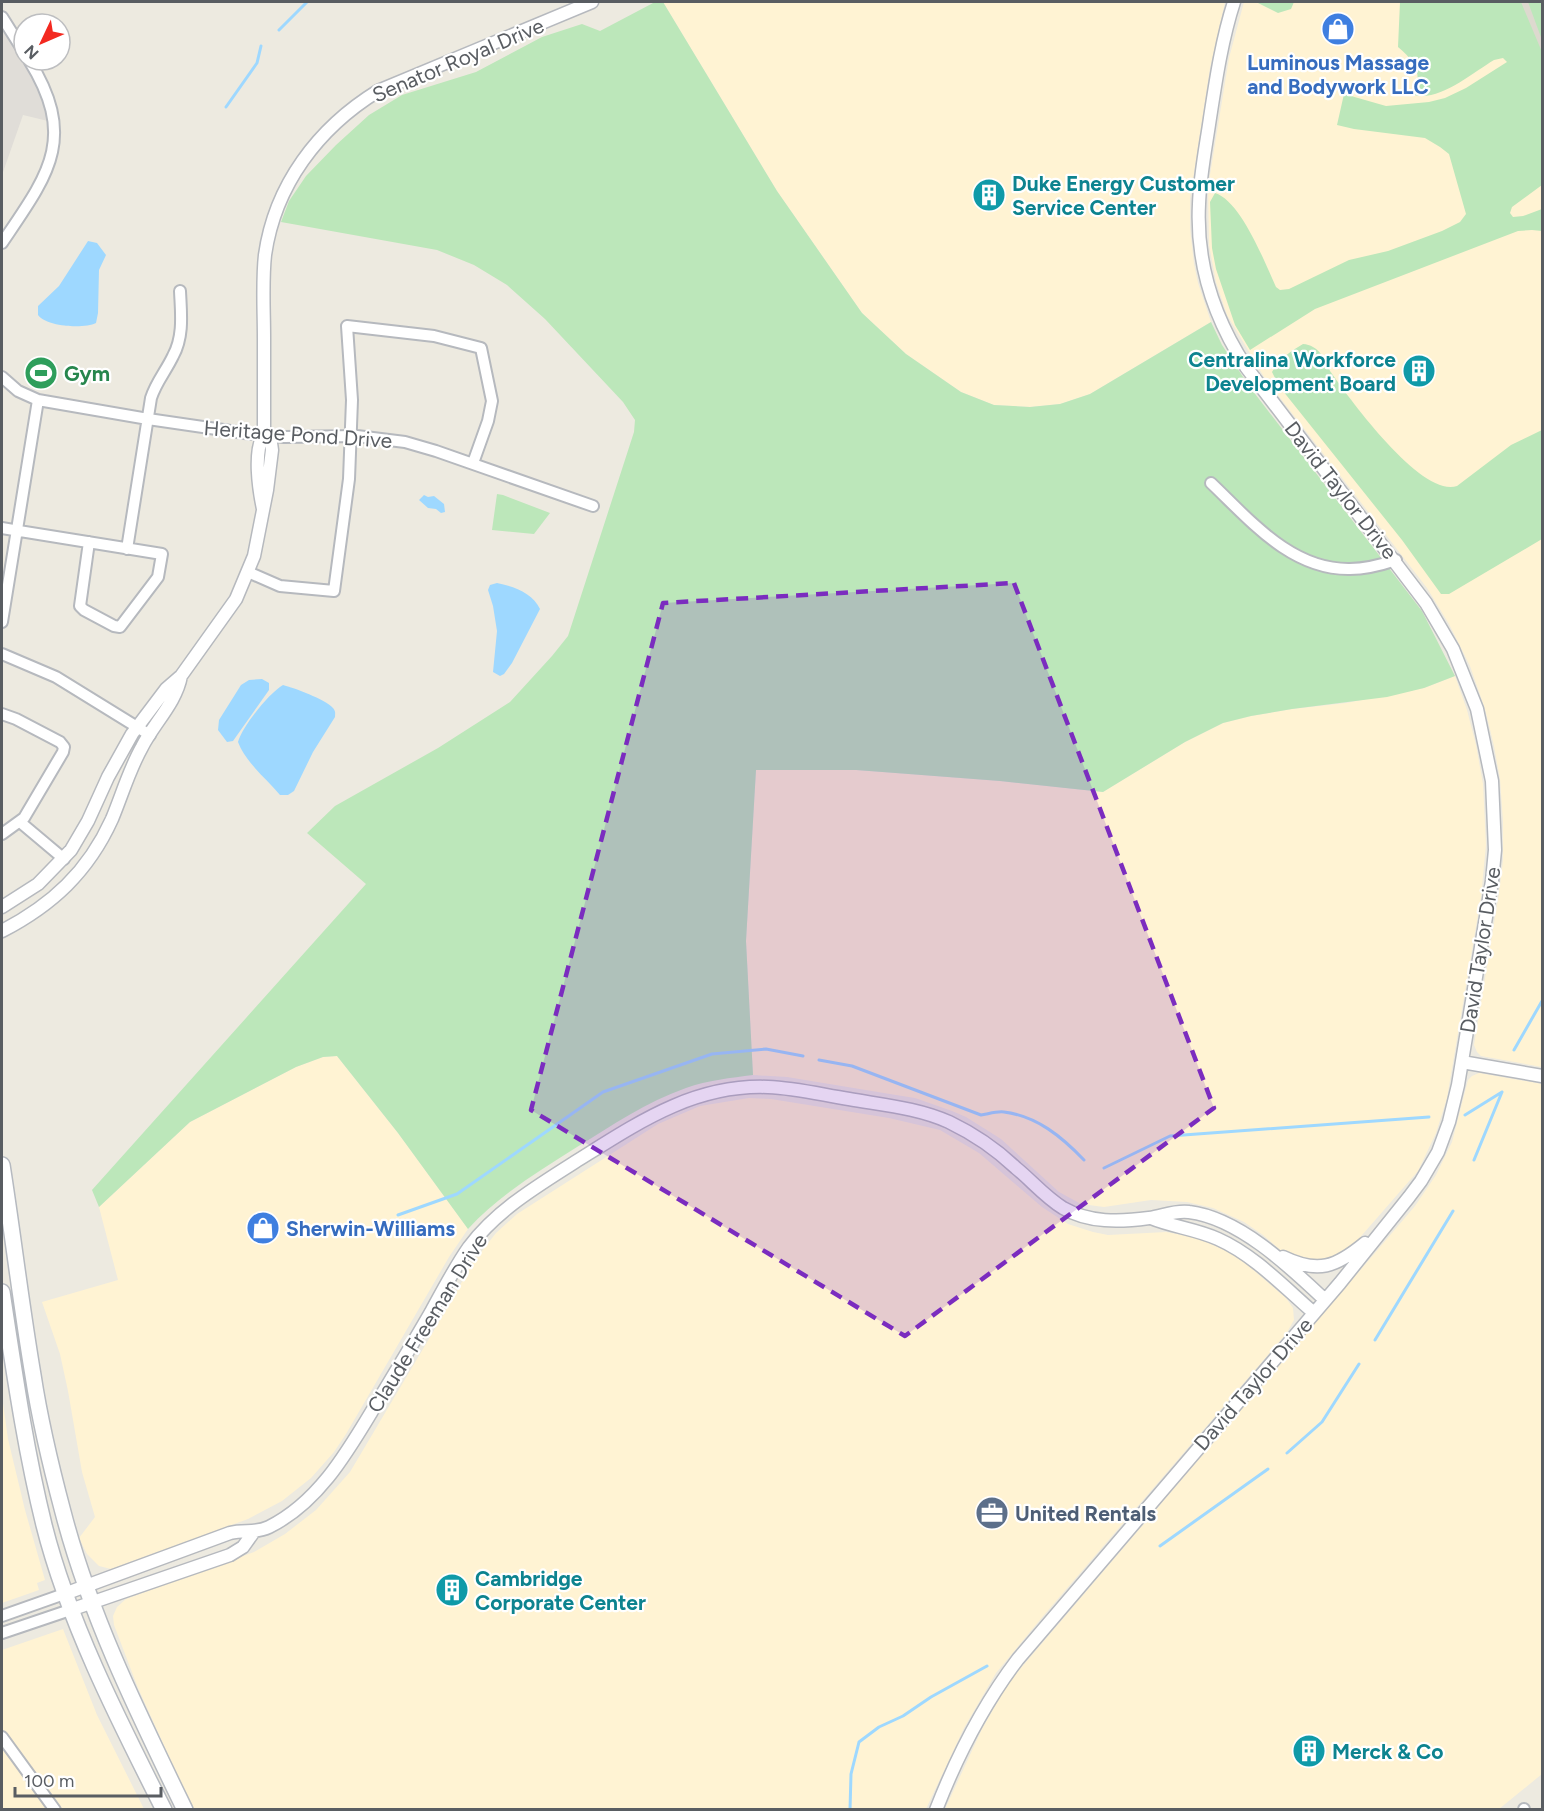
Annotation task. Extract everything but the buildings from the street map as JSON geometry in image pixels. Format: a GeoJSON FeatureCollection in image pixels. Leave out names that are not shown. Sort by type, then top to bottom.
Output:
{"type":"FeatureCollection","features":[{"type":"Feature","properties":{"kind":"main road"},"geometry":{"type":"LineString","coordinates":[[2,1165],[28,1345],[43,1428],[63,1514],[92,1603],[121,1675],[185,1809]]}},
{"type":"Feature","properties":{"kind":"main road"},"geometry":{"type":"LineString","coordinates":[[2,1292],[36,1490],[44,1524],[67,1593],[96,1668],[164,1809]]}},
{"type":"Feature","properties":{"kind":"street","name":"Senator Royal Drive"},"geometry":{"type":"LineString","coordinates":[[181,676],[236,599],[249,572],[258,542],[263,509],[258,450],[264,434],[265,255],[278,206],[291,178],[304,158],[339,120],[378,91],[592,2]]}},
{"type":"Feature","properties":{"kind":"street","name":"David Taylor Drive"},"geometry":{"type":"LineString","coordinates":[[936,1809],[980,1716],[995,1690],[1018,1659],[1325,1300],[1421,1182],[1438,1152],[1453,1108],[1462,1062],[1493,873],[1495,828],[1492,781],[1476,710],[1461,667],[1432,611],[1396,560],[1246,367],[1227,334],[1211,297],[1202,257],[1199,202],[1214,94],[1234,2]]}},
{"type":"Feature","properties":{"kind":"street"},"geometry":{"type":"LineString","coordinates":[[2,17],[12,33]]}},
{"type":"Feature","properties":{"kind":"street"},"geometry":{"type":"LineString","coordinates":[[2,243],[39,187],[51,156],[54,129],[52,109],[45,87],[36,72]]}},
{"type":"Feature","properties":{"kind":"street"},"geometry":{"type":"LineString","coordinates":[[127,549],[154,389],[174,356],[179,343],[180,291]]}},
{"type":"Feature","properties":{"kind":"street"},"geometry":{"type":"LineString","coordinates":[[249,572],[280,586],[334,591],[348,486],[351,436],[352,390],[347,346],[348,327],[398,331],[452,340],[481,348],[491,396],[491,409],[473,463]]}},
{"type":"Feature","properties":{"kind":"street","name":"Heritage Pond Drive"},"geometry":{"type":"LineString","coordinates":[[2,377],[18,391],[38,400],[148,419],[238,432],[284,436],[351,436],[405,442],[473,463],[593,506]]}},
{"type":"Feature","properties":{"kind":"street"},"geometry":{"type":"LineString","coordinates":[[2,622],[38,400]]}},
{"type":"Feature","properties":{"kind":"street"},"geometry":{"type":"LineString","coordinates":[[1211,483],[1273,541],[1291,553],[1314,563],[1348,570],[1373,567],[1396,560]]}},
{"type":"Feature","properties":{"kind":"street"},"geometry":{"type":"LineString","coordinates":[[2,528],[89,542],[127,549],[162,554],[156,581],[124,624],[117,627],[80,606],[89,542]]}},
{"type":"Feature","properties":{"kind":"street"},"geometry":{"type":"LineString","coordinates":[[2,654],[56,677],[150,735]]}},
{"type":"Feature","properties":{"kind":"street"},"geometry":{"type":"LineString","coordinates":[[2,907],[32,889],[64,860],[81,836],[113,767],[137,726],[166,689],[181,676]]}},
{"type":"Feature","properties":{"kind":"street"},"geometry":{"type":"LineString","coordinates":[[2,931],[30,916],[57,895],[82,869],[102,839],[139,753],[174,696],[181,676]]}},
{"type":"Feature","properties":{"kind":"street"},"geometry":{"type":"LineString","coordinates":[[2,714],[60,742],[64,747],[63,753],[31,809],[20,822],[2,834]]}},
{"type":"Feature","properties":{"kind":"street"},"geometry":{"type":"LineString","coordinates":[[20,822],[64,860]]}},
{"type":"Feature","properties":{"kind":"street"},"geometry":{"type":"LineString","coordinates":[[1462,1062],[1542,1076]]}},
{"type":"Feature","properties":{"kind":"street","name":"Claude Freeman Drive"},"geometry":{"type":"LineString","coordinates":[[2,1616],[230,1533],[242,1531],[253,1533],[292,1512],[333,1472],[360,1432],[461,1259],[494,1219],[523,1195],[621,1133],[652,1114],[690,1098],[736,1088],[768,1087],[921,1112],[947,1121],[978,1137],[1067,1210],[1102,1221],[1151,1218],[1173,1212],[1197,1214],[1228,1225],[1253,1241],[1283,1263],[1325,1300]]}},
{"type":"Feature","properties":{"kind":"street","name":"Claude Freeman Drive"},"geometry":{"type":"LineString","coordinates":[[1151,1218],[1207,1234],[1229,1245],[1267,1273],[1314,1313]]}},
{"type":"Feature","properties":{"kind":"street"},"geometry":{"type":"LineString","coordinates":[[1253,1241],[1295,1263],[1323,1267],[1348,1256],[1386,1224]]}},
{"type":"Feature","properties":{"kind":"street","name":"Claude Freeman Drive"},"geometry":{"type":"LineString","coordinates":[[2,1633],[230,1555],[243,1547],[253,1533]]}},
{"type":"Feature","properties":{"kind":"street"},"geometry":{"type":"LineString","coordinates":[[2,1737],[55,1809]]}},
{"type":"Feature","properties":{"kind":"highlighted area"},"geometry":{"type":"Polygon","coordinates":[[[1014,583],[1214,1108],[905,1336],[531,1110],[663,603],[1014,583]]]}},
{"type":"Feature","properties":{"kind":"shaded area"},"geometry":{"type":"Polygon","coordinates":[[[663,2],[1225,2],[1210,68],[1190,199],[1194,264],[1211,322],[1090,394],[1060,404],[1030,407],[994,405],[961,392],[906,354],[862,313],[777,191],[663,2]]]}},
{"type":"Feature","properties":{"kind":"shaded area"},"geometry":{"type":"Polygon","coordinates":[[[1244,2],[1502,2],[1542,91],[1542,1067],[1481,1056],[1474,1045],[1499,893],[1503,860],[1503,822],[1500,779],[1494,746],[1485,709],[1470,666],[1449,624],[1427,588],[1264,377],[1227,315],[1216,282],[1209,245],[1208,187],[1229,58],[1244,2]]]}},
{"type":"Feature","properties":{"kind":"shaded area"},"geometry":{"type":"Polygon","coordinates":[[[1502,2],[1542,2],[1542,91],[1502,2]]]}},
{"type":"Feature","properties":{"kind":"shaded area"},"geometry":{"type":"Polygon","coordinates":[[[2,26],[12,42],[12,72],[31,72],[44,98],[48,121],[23,115],[2,175],[2,26]]]}},
{"type":"Feature","properties":{"kind":"shaded area"},"geometry":{"type":"Polygon","coordinates":[[[1455,676],[1476,745],[1483,784],[1486,845],[1481,897],[1447,1098],[1436,1133],[1418,1171],[1349,1250],[1322,1264],[1286,1255],[1244,1222],[1213,1208],[1187,1202],[1151,1200],[1104,1207],[1081,1204],[1059,1192],[1001,1139],[952,1111],[915,1098],[787,1077],[753,1075],[746,941],[756,770],[856,770],[1000,781],[1103,792],[1185,742],[1223,723],[1251,716],[1346,703],[1424,688],[1455,676]]]}},
{"type":"Feature","properties":{"kind":"shaded area"},"geometry":{"type":"Polygon","coordinates":[[[337,1056],[398,1133],[468,1229],[449,1257],[346,1434],[334,1452],[311,1478],[282,1501],[248,1519],[111,1569],[99,1566],[87,1554],[79,1538],[95,1517],[82,1472],[60,1354],[42,1302],[118,1280],[99,1207],[190,1122],[296,1067],[323,1057],[337,1056]]]}},
{"type":"Feature","properties":{"kind":"shaded area"},"geometry":{"type":"Polygon","coordinates":[[[1479,1073],[1542,1084],[1542,1774],[1499,1809],[945,1809],[982,1729],[1009,1682],[1415,1206],[1436,1175],[1452,1142],[1468,1080],[1479,1073]]]}},
{"type":"Feature","properties":{"kind":"shaded area"},"geometry":{"type":"Polygon","coordinates":[[[749,1098],[771,1099],[889,1118],[940,1130],[979,1153],[1042,1207],[1068,1224],[1108,1235],[1166,1232],[1198,1238],[1231,1253],[1286,1298],[1293,1308],[1294,1320],[1286,1334],[996,1673],[964,1728],[926,1809],[193,1810],[138,1688],[114,1625],[113,1616],[117,1607],[126,1599],[254,1552],[285,1534],[316,1510],[350,1472],[471,1265],[496,1233],[517,1214],[658,1124],[700,1106],[749,1098]]]}},
{"type":"Feature","properties":{"kind":"shaded area"},"geometry":{"type":"Polygon","coordinates":[[[2,1396],[8,1439],[45,1580],[37,1583],[39,1590],[2,1603],[2,1396]]]}},
{"type":"Feature","properties":{"kind":"shaded area"},"geometry":{"type":"Polygon","coordinates":[[[63,1629],[97,1715],[144,1809],[2,1809],[2,1650],[63,1629]]]}},
{"type":"Feature","properties":{"kind":"green space"},"geometry":{"type":"Polygon","coordinates":[[[655,2],[663,2],[777,191],[862,313],[906,354],[961,392],[994,405],[1030,407],[1060,404],[1090,394],[1211,322],[1222,345],[1249,386],[1422,611],[1455,676],[1424,688],[1387,697],[1292,709],[1223,723],[1185,742],[1103,792],[1000,781],[856,770],[756,770],[746,941],[753,1075],[694,1085],[643,1107],[520,1184],[468,1229],[398,1133],[337,1056],[323,1057],[296,1067],[190,1122],[99,1207],[92,1190],[366,884],[307,833],[335,806],[438,748],[510,702],[568,636],[634,432],[635,420],[623,402],[545,319],[507,285],[474,265],[437,250],[281,222],[289,201],[306,176],[336,145],[369,115],[402,95],[476,72],[542,37],[582,24],[600,31],[655,2]]]}},
{"type":"Feature","properties":{"kind":"green space"},"geometry":{"type":"Polygon","coordinates":[[[1256,2],[1294,2],[1291,9],[1278,13],[1256,2]]]}},
{"type":"Feature","properties":{"kind":"green space"},"geometry":{"type":"Polygon","coordinates":[[[1400,2],[1521,2],[1542,52],[1542,185],[1512,207],[1510,213],[1513,217],[1523,216],[1542,209],[1542,231],[1518,231],[1315,309],[1250,350],[1235,325],[1216,269],[1212,248],[1210,202],[1215,193],[1225,198],[1243,220],[1276,287],[1280,290],[1289,289],[1349,260],[1388,251],[1442,231],[1460,222],[1466,214],[1449,154],[1440,147],[1425,138],[1337,125],[1344,94],[1386,106],[1429,102],[1445,98],[1466,88],[1507,62],[1503,58],[1494,60],[1466,79],[1444,90],[1424,96],[1414,95],[1418,81],[1416,68],[1409,57],[1398,47],[1400,2]]]}},
{"type":"Feature","properties":{"kind":"green space"},"geometry":{"type":"Polygon","coordinates":[[[1528,2],[1542,2],[1542,40],[1528,2]]]}},
{"type":"Feature","properties":{"kind":"green space"},"geometry":{"type":"Polygon","coordinates":[[[1303,344],[1321,353],[1339,384],[1387,443],[1425,477],[1442,486],[1457,486],[1511,445],[1542,430],[1542,539],[1449,594],[1441,594],[1402,540],[1279,386],[1272,372],[1282,359],[1303,344]]]}},
{"type":"Feature","properties":{"kind":"green space"},"geometry":{"type":"Polygon","coordinates":[[[497,494],[550,513],[534,534],[492,530],[497,494]]]}},
{"type":"Feature","properties":{"kind":"water"},"geometry":{"type":"Polygon","coordinates":[[[88,241],[97,243],[106,255],[99,270],[96,323],[66,326],[43,319],[38,315],[38,306],[59,286],[88,241]]]}},
{"type":"Feature","properties":{"kind":"water"},"geometry":{"type":"Polygon","coordinates":[[[424,495],[434,496],[444,504],[445,512],[441,513],[436,509],[428,508],[419,500],[424,495]]]}},
{"type":"Feature","properties":{"kind":"water"},"geometry":{"type":"Polygon","coordinates":[[[497,583],[516,588],[528,595],[540,609],[512,663],[500,676],[493,672],[497,631],[488,590],[490,585],[497,583]]]}},
{"type":"Feature","properties":{"kind":"water"},"geometry":{"type":"Polygon","coordinates":[[[262,679],[269,683],[269,690],[233,741],[227,742],[218,730],[219,720],[241,685],[249,680],[262,679]]]}},
{"type":"Feature","properties":{"kind":"water"},"geometry":{"type":"Polygon","coordinates":[[[283,685],[323,701],[335,712],[335,717],[313,752],[294,791],[288,795],[280,795],[251,764],[238,742],[257,711],[283,685]]]}},
{"type":"Feature","properties":{"kind":"waterway"},"geometry":{"type":"LineString","coordinates":[[279,30],[307,2]]}},
{"type":"Feature","properties":{"kind":"waterway"},"geometry":{"type":"LineString","coordinates":[[226,107],[257,63],[261,46]]}},
{"type":"Feature","properties":{"kind":"waterway"},"geometry":{"type":"LineString","coordinates":[[1514,1050],[1542,1001]]}},
{"type":"Feature","properties":{"kind":"waterway"},"geometry":{"type":"LineString","coordinates":[[398,1215],[457,1194],[603,1092],[712,1054],[766,1049],[803,1056]]}},
{"type":"Feature","properties":{"kind":"waterway"},"geometry":{"type":"LineString","coordinates":[[819,1060],[852,1066],[981,1115],[1001,1112],[1027,1118],[1058,1136],[1084,1160]]}},
{"type":"Feature","properties":{"kind":"waterway"},"geometry":{"type":"LineString","coordinates":[[1465,1115],[1502,1092]]}},
{"type":"Feature","properties":{"kind":"waterway"},"geometry":{"type":"LineString","coordinates":[[1474,1160],[1502,1092]]}},
{"type":"Feature","properties":{"kind":"waterway"},"geometry":{"type":"LineString","coordinates":[[1104,1168],[1170,1136],[1429,1117]]}},
{"type":"Feature","properties":{"kind":"waterway"},"geometry":{"type":"LineString","coordinates":[[1375,1340],[1453,1211]]}},
{"type":"Feature","properties":{"kind":"waterway"},"geometry":{"type":"LineString","coordinates":[[1287,1453],[1322,1422],[1359,1364]]}},
{"type":"Feature","properties":{"kind":"waterway"},"geometry":{"type":"LineString","coordinates":[[1160,1546],[1268,1469]]}},
{"type":"Feature","properties":{"kind":"waterway"},"geometry":{"type":"LineString","coordinates":[[850,1810],[851,1774],[859,1742],[879,1727],[903,1716],[931,1697],[987,1666]]}},
{"type":"Feature","properties":{"kind":"place","name":"Luminous Massage and Bodywork LLC"},"geometry":{"type":"Point","coordinates":[1338,29]}},
{"type":"Feature","properties":{"kind":"place","name":"Duke Energy Customer Service Center"},"geometry":{"type":"Point","coordinates":[989,195]}},
{"type":"Feature","properties":{"kind":"place","name":"Centralina Workforce Development Board"},"geometry":{"type":"Point","coordinates":[1419,371]}},
{"type":"Feature","properties":{"kind":"place","name":"Gym"},"geometry":{"type":"Point","coordinates":[41,373]}},
{"type":"Feature","properties":{"kind":"place","name":"Sherwin-Williams"},"geometry":{"type":"Point","coordinates":[263,1228]}},
{"type":"Feature","properties":{"kind":"place","name":"United Rentals"},"geometry":{"type":"Point","coordinates":[992,1513]}},
{"type":"Feature","properties":{"kind":"place","name":"Cambridge Corporate Center"},"geometry":{"type":"Point","coordinates":[452,1590]}},
{"type":"Feature","properties":{"kind":"place","name":"Merck & Co"},"geometry":{"type":"Point","coordinates":[1309,1751]}}]}
